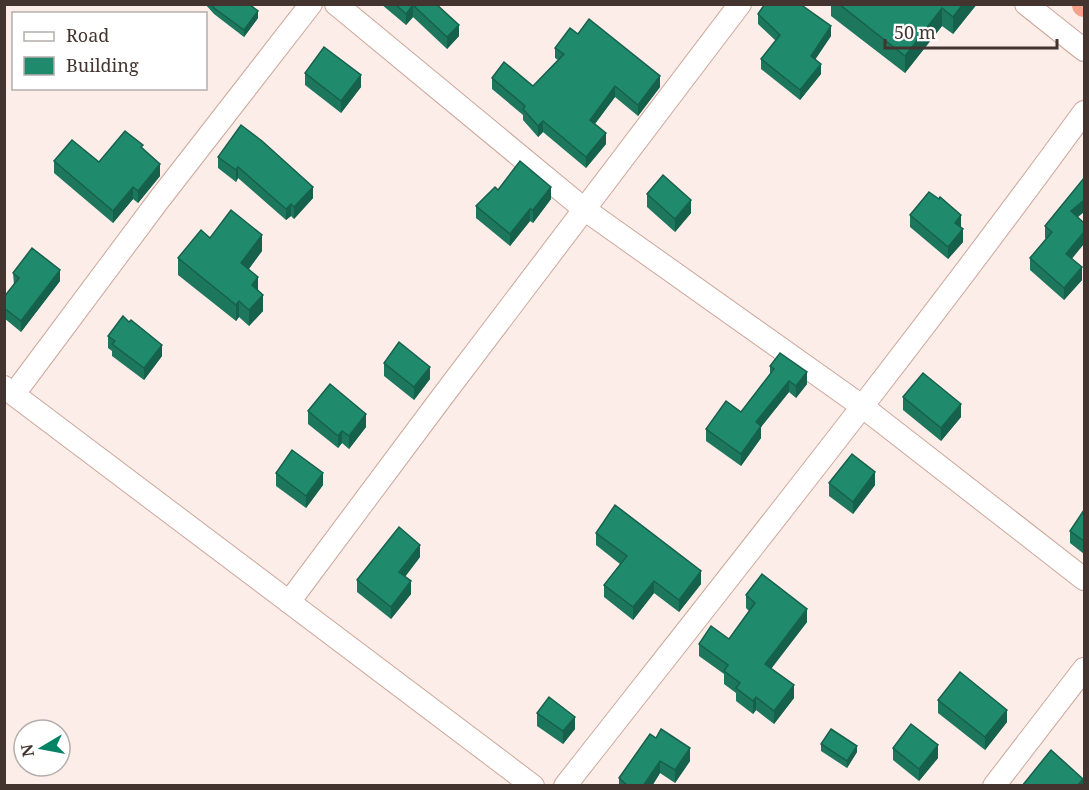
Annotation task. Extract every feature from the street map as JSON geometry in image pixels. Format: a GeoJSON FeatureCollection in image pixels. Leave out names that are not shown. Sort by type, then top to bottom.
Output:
{"type":"FeatureCollection","features":[{"type":"Feature","properties":{"kind":"street"},"geometry":{"type":"LineString","coordinates":[[311,4],[9,390],[533,786]]}},
{"type":"Feature","properties":{"kind":"street"},"geometry":{"type":"LineString","coordinates":[[336,4],[584,209],[863,407],[1084,579]]}},
{"type":"Feature","properties":{"kind":"street"},"geometry":{"type":"LineString","coordinates":[[290,602],[740,4]]}},
{"type":"Feature","properties":{"kind":"street"},"geometry":{"type":"LineString","coordinates":[[1026,4],[1084,50]]}},
{"type":"Feature","properties":{"kind":"street"},"geometry":{"type":"LineString","coordinates":[[565,786],[863,407],[993,237],[1084,112]]}},
{"type":"Feature","properties":{"kind":"street"},"geometry":{"type":"LineString","coordinates":[[994,786],[1084,669]]}},
{"type":"Feature","properties":{"kind":"building"},"geometry":{"type":"Polygon","coordinates":[[[211,4],[249,4],[258,11],[244,30],[211,4]]]}},
{"type":"Feature","properties":{"kind":"building"},"geometry":{"type":"Polygon","coordinates":[[[395,4],[436,4],[459,25],[447,37],[413,5],[406,14],[395,4]]]}},
{"type":"Feature","properties":{"kind":"building"},"geometry":{"type":"Polygon","coordinates":[[[765,4],[800,4],[831,26],[811,56],[821,64],[800,90],[761,59],[780,35],[758,14],[765,4]]]}},
{"type":"Feature","properties":{"kind":"building"},"geometry":{"type":"Polygon","coordinates":[[[839,4],[963,4],[953,17],[942,8],[905,56],[839,4]]]}},
{"type":"Feature","properties":{"kind":"building"},"geometry":{"type":"Polygon","coordinates":[[[589,19],[660,76],[638,105],[615,86],[590,120],[606,133],[586,157],[543,121],[538,126],[523,109],[525,106],[492,78],[504,62],[533,86],[564,54],[555,48],[570,28],[578,34],[589,19]]]}},
{"type":"Feature","properties":{"kind":"building"},"geometry":{"type":"Polygon","coordinates":[[[324,47],[361,75],[341,101],[305,73],[324,47]]]}},
{"type":"Feature","properties":{"kind":"building"},"geometry":{"type":"Polygon","coordinates":[[[241,125],[313,187],[294,207],[291,204],[286,209],[238,167],[236,170],[218,157],[241,125]]]}},
{"type":"Feature","properties":{"kind":"building"},"geometry":{"type":"Polygon","coordinates":[[[125,131],[143,145],[141,147],[160,164],[138,191],[133,187],[113,211],[54,161],[72,140],[99,162],[125,131]]]}},
{"type":"Feature","properties":{"kind":"building"},"geometry":{"type":"Polygon","coordinates":[[[520,161],[551,187],[510,234],[476,206],[495,187],[498,190],[520,161]]]}},
{"type":"Feature","properties":{"kind":"building"},"geometry":{"type":"Polygon","coordinates":[[[663,175],[691,200],[675,219],[647,194],[663,175]]]}},
{"type":"Feature","properties":{"kind":"building"},"geometry":{"type":"Polygon","coordinates":[[[1084,178],[1084,200],[1071,211],[1084,223],[1084,232],[1066,254],[1082,267],[1064,288],[1030,258],[1052,232],[1045,226],[1084,178]]]}},
{"type":"Feature","properties":{"kind":"building"},"geometry":{"type":"Polygon","coordinates":[[[929,192],[939,199],[940,197],[961,215],[955,223],[963,229],[948,247],[910,215],[929,192]]]}},
{"type":"Feature","properties":{"kind":"building"},"geometry":{"type":"Polygon","coordinates":[[[231,210],[262,235],[241,263],[258,277],[252,285],[263,295],[249,310],[239,301],[236,305],[178,258],[201,230],[210,238],[231,210]]]}},
{"type":"Feature","properties":{"kind":"building"},"geometry":{"type":"Polygon","coordinates":[[[32,248],[60,270],[21,321],[4,308],[4,297],[19,278],[13,273],[32,248]]]}},
{"type":"Feature","properties":{"kind":"building"},"geometry":{"type":"Polygon","coordinates":[[[123,316],[162,345],[144,368],[112,344],[115,341],[108,336],[123,316]]]}},
{"type":"Feature","properties":{"kind":"building"},"geometry":{"type":"Polygon","coordinates":[[[399,342],[430,367],[414,387],[384,363],[399,342]]]}},
{"type":"Feature","properties":{"kind":"building"},"geometry":{"type":"Polygon","coordinates":[[[780,353],[807,372],[796,386],[789,381],[756,422],[761,426],[741,454],[706,429],[726,401],[741,412],[774,369],[770,366],[780,353]]]}},
{"type":"Feature","properties":{"kind":"building"},"geometry":{"type":"Polygon","coordinates":[[[923,373],[961,404],[941,428],[903,397],[923,373]]]}},
{"type":"Feature","properties":{"kind":"building"},"geometry":{"type":"Polygon","coordinates":[[[330,384],[366,414],[349,436],[342,431],[338,436],[308,411],[330,384]]]}},
{"type":"Feature","properties":{"kind":"building"},"geometry":{"type":"Polygon","coordinates":[[[292,450],[323,473],[306,496],[276,473],[292,450]]]}},
{"type":"Feature","properties":{"kind":"building"},"geometry":{"type":"Polygon","coordinates":[[[852,454],[875,472],[853,502],[829,483],[852,454]]]}},
{"type":"Feature","properties":{"kind":"building"},"geometry":{"type":"Polygon","coordinates":[[[615,505],[701,571],[679,600],[654,581],[633,607],[604,585],[627,556],[596,533],[615,505]]]}},
{"type":"Feature","properties":{"kind":"building"},"geometry":{"type":"Polygon","coordinates":[[[1084,510],[1084,541],[1070,531],[1084,510]]]}},
{"type":"Feature","properties":{"kind":"building"},"geometry":{"type":"Polygon","coordinates":[[[399,527],[420,545],[399,572],[411,581],[391,607],[357,580],[399,527]]]}},
{"type":"Feature","properties":{"kind":"building"},"geometry":{"type":"Polygon","coordinates":[[[762,574],[807,609],[765,664],[794,685],[774,711],[756,697],[753,701],[736,688],[740,683],[724,671],[728,665],[699,644],[711,626],[729,639],[755,603],[746,595],[762,574]]]}},
{"type":"Feature","properties":{"kind":"building"},"geometry":{"type":"Polygon","coordinates":[[[960,672],[1007,710],[985,737],[938,700],[960,672]]]}},
{"type":"Feature","properties":{"kind":"building"},"geometry":{"type":"Polygon","coordinates":[[[549,697],[575,717],[563,731],[537,713],[549,697]]]}},
{"type":"Feature","properties":{"kind":"building"},"geometry":{"type":"Polygon","coordinates":[[[911,724],[938,745],[919,769],[893,748],[911,724]]]}},
{"type":"Feature","properties":{"kind":"building"},"geometry":{"type":"Polygon","coordinates":[[[661,729],[690,748],[675,770],[660,761],[643,786],[628,786],[619,778],[650,734],[656,738],[661,729]]]}},
{"type":"Feature","properties":{"kind":"building"},"geometry":{"type":"Polygon","coordinates":[[[831,729],[857,746],[847,761],[821,744],[831,729]]]}},
{"type":"Feature","properties":{"kind":"building"},"geometry":{"type":"Polygon","coordinates":[[[1051,750],[1083,779],[1077,786],[1022,786],[1051,750]]]}}]}
